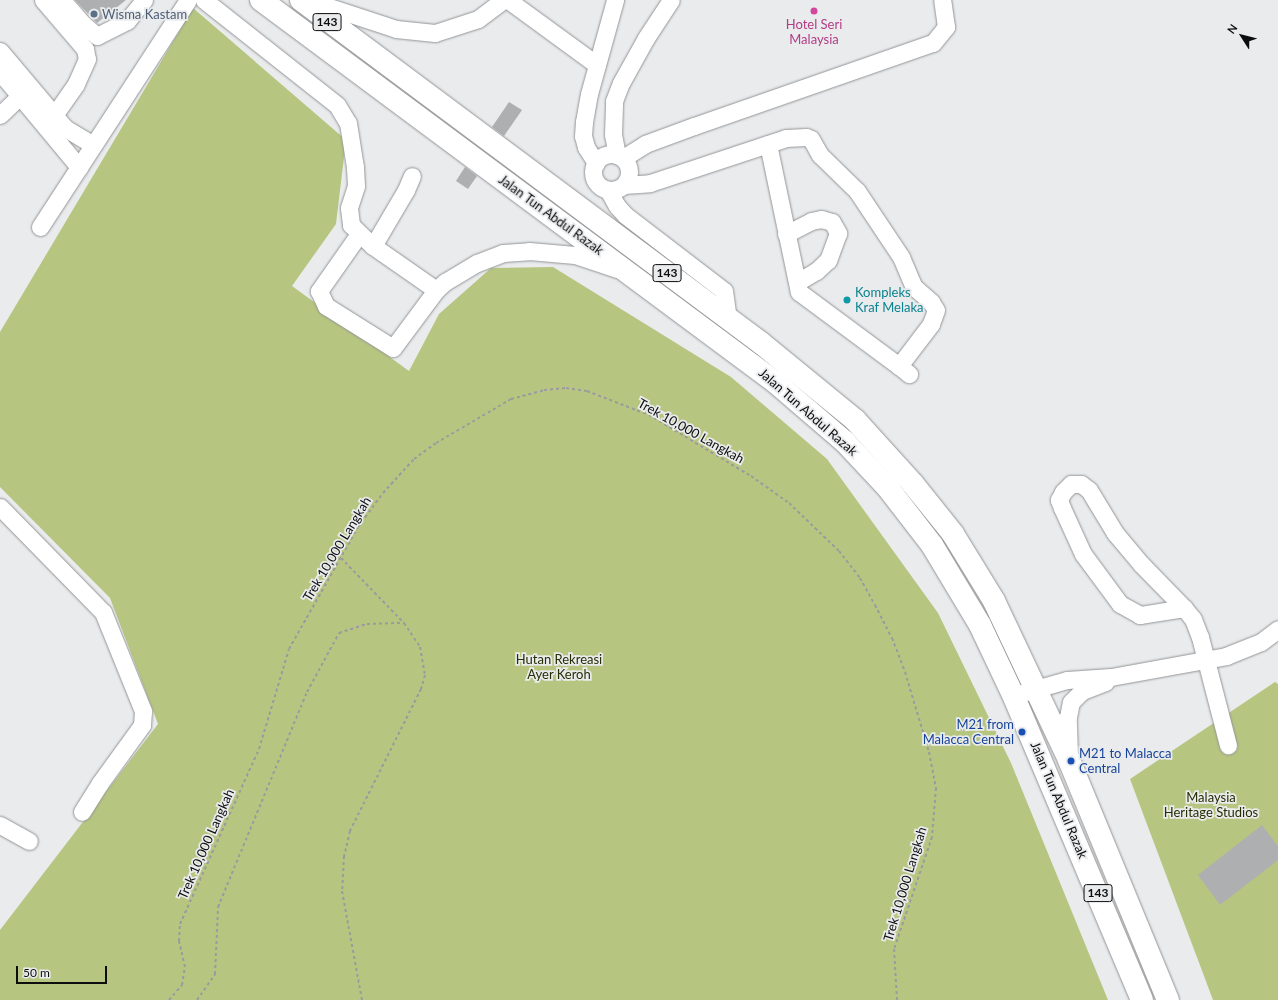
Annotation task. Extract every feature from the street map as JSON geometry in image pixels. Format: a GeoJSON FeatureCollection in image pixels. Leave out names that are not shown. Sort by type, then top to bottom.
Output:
{"type":"FeatureCollection","features":[{"type":"Feature","properties":{"kind":"highway","name":"Jalan Tun Abdul Razak"},"geometry":{"type":"LineString","coordinates":[[261,0],[775,382],[844,442],[870,467],[908,511],[950,572],[980,625],[1014,697],[1142,1000]]}},
{"type":"Feature","properties":{"kind":"highway","name":"Jalan Tun Abdul Razak"},"geometry":{"type":"LineString","coordinates":[[301,0],[728,319],[823,392],[855,420],[913,484],[953,534],[976,568],[1036,687],[1069,760],[1168,1000]]}},
{"type":"Feature","properties":{"kind":"street"},"geometry":{"type":"LineString","coordinates":[[43,0],[85,49],[87,59],[76,84],[54,115]]}},
{"type":"Feature","properties":{"kind":"street"},"geometry":{"type":"LineString","coordinates":[[62,0],[84,25],[97,36],[127,21],[144,0]]}},
{"type":"Feature","properties":{"kind":"street"},"geometry":{"type":"LineString","coordinates":[[40,227],[188,0]]}},
{"type":"Feature","properties":{"kind":"street"},"geometry":{"type":"LineString","coordinates":[[204,0],[326,95],[344,114],[350,132],[356,177],[349,216],[351,225],[373,246],[436,290]]}},
{"type":"Feature","properties":{"kind":"street"},"geometry":{"type":"LineString","coordinates":[[307,0],[396,29],[435,33],[478,19],[503,0]]}},
{"type":"Feature","properties":{"kind":"street"},"geometry":{"type":"LineString","coordinates":[[508,0],[597,65]]}},
{"type":"Feature","properties":{"kind":"street"},"geometry":{"type":"LineString","coordinates":[[596,162],[586,147],[583,136],[589,94],[615,0]]}},
{"type":"Feature","properties":{"kind":"street"},"geometry":{"type":"LineString","coordinates":[[624,184],[629,168],[620,157],[613,128],[614,101],[621,83],[646,38],[671,0]]}},
{"type":"Feature","properties":{"kind":"street"},"geometry":{"type":"LineString","coordinates":[[768,144],[786,234],[800,292],[806,299],[904,370],[931,324],[936,310],[931,302],[914,287],[901,257],[857,191],[820,155],[811,139],[806,137],[786,138],[650,183],[624,184],[608,190],[602,188],[594,180],[593,168],[596,162],[605,155],[620,157],[645,144],[694,126],[933,43],[946,27],[942,0]]}},
{"type":"Feature","properties":{"kind":"street"},"geometry":{"type":"LineString","coordinates":[[0,51],[65,128],[93,145]]}},
{"type":"Feature","properties":{"kind":"street"},"geometry":{"type":"LineString","coordinates":[[0,72],[79,166]]}},
{"type":"Feature","properties":{"kind":"street"},"geometry":{"type":"LineString","coordinates":[[0,115],[20,96]]}},
{"type":"Feature","properties":{"kind":"street"},"geometry":{"type":"LineString","coordinates":[[373,246],[406,190],[412,176]]}},
{"type":"Feature","properties":{"kind":"street"},"geometry":{"type":"LineString","coordinates":[[608,190],[617,206],[625,215],[724,291],[728,319]]}},
{"type":"Feature","properties":{"kind":"street"},"geometry":{"type":"LineString","coordinates":[[786,234],[811,221],[821,219],[832,222],[838,233],[828,260],[816,272],[798,282]]}},
{"type":"Feature","properties":{"kind":"street"},"geometry":{"type":"LineString","coordinates":[[359,234],[319,290],[326,306],[393,348],[436,290],[445,282],[477,263],[502,253],[528,251],[575,255],[631,274]]}},
{"type":"Feature","properties":{"kind":"street"},"geometry":{"type":"LineString","coordinates":[[1184,608],[1140,615],[1120,604],[1084,554],[1062,508],[1060,500],[1063,492],[1071,484],[1081,484],[1089,490],[1115,533],[1141,564],[1184,608],[1193,619],[1200,637],[1228,745]]}},
{"type":"Feature","properties":{"kind":"street"},"geometry":{"type":"LineString","coordinates":[[0,507],[103,612],[143,712],[142,725],[100,783],[82,812]]}},
{"type":"Feature","properties":{"kind":"street"},"geometry":{"type":"LineString","coordinates":[[1014,697],[1036,687],[1067,680],[1111,677],[1205,660],[1243,651],[1278,629]]}},
{"type":"Feature","properties":{"kind":"street"},"geometry":{"type":"LineString","coordinates":[[1069,760],[1068,717],[1071,702],[1082,692],[1102,684],[1111,677]]}},
{"type":"Feature","properties":{"kind":"street"},"geometry":{"type":"LineString","coordinates":[[0,825],[29,841]]}},
{"type":"Feature","properties":{"kind":"path","name":"Trek 10,000 Langkah"},"geometry":{"type":"LineString","coordinates":[[170,1000],[182,985],[185,967],[179,941],[180,924],[259,749],[289,649],[341,558],[382,493],[414,459],[436,443],[511,399],[544,390],[566,388],[587,391],[649,415],[751,476],[788,503],[839,550],[860,578],[892,638],[929,752],[936,788],[932,837],[894,949],[897,1000]]}},
{"type":"Feature","properties":{"kind":"path"},"geometry":{"type":"LineString","coordinates":[[341,558],[404,624],[420,647],[425,675],[421,689],[350,832],[344,856],[342,891],[362,1000]]}},
{"type":"Feature","properties":{"kind":"path"},"geometry":{"type":"LineString","coordinates":[[197,1000],[215,974],[218,907],[307,692],[335,640],[339,633],[367,624],[404,624]]}},
{"type":"Feature","properties":{"kind":"green space","name":"Hutan Rekreasi Ayer Keroh"},"geometry":{"type":"Polygon","coordinates":[[[193,8],[346,140],[336,224],[292,286],[409,371],[439,314],[491,268],[553,267],[731,377],[827,459],[938,613],[1011,763],[1108,1000],[0,1000],[0,930],[158,724],[110,598],[0,487],[0,332],[193,8]]]}},
{"type":"Feature","properties":{"kind":"green space","name":"Malaysia Heritage Studios"},"geometry":{"type":"Polygon","coordinates":[[[1275,682],[1278,684],[1278,1000],[1213,1000],[1130,779],[1275,682]]]}},
{"type":"Feature","properties":{"kind":"building","name":"Wisma Kastam"},"geometry":{"type":"Polygon","coordinates":[[[75,0],[126,0],[97,23],[75,0]]]}},
{"type":"Feature","properties":{"kind":"building"},"geometry":{"type":"Polygon","coordinates":[[[509,102],[522,110],[504,136],[492,127],[509,102]]]}},
{"type":"Feature","properties":{"kind":"building"},"geometry":{"type":"Polygon","coordinates":[[[465,167],[477,176],[468,189],[456,181],[465,167]]]}},
{"type":"Feature","properties":{"kind":"building"},"geometry":{"type":"Polygon","coordinates":[[[1262,825],[1278,846],[1278,860],[1220,905],[1198,875],[1262,825]]]}},
{"type":"Feature","properties":{"kind":"place","name":"Hotel Seri Malaysia"},"geometry":{"type":"Point","coordinates":[814,11]}},
{"type":"Feature","properties":{"kind":"place","name":"Wisma Kastam"},"geometry":{"type":"Point","coordinates":[94,14]}},
{"type":"Feature","properties":{"kind":"place","name":"Kompleks Kraf Melaka"},"geometry":{"type":"Point","coordinates":[847,300]}},
{"type":"Feature","properties":{"kind":"place","name":"M21 from Malacca Central"},"geometry":{"type":"Point","coordinates":[1022,732]}},
{"type":"Feature","properties":{"kind":"place","name":"M21 to Malacca Central"},"geometry":{"type":"Point","coordinates":[1071,761]}}]}
